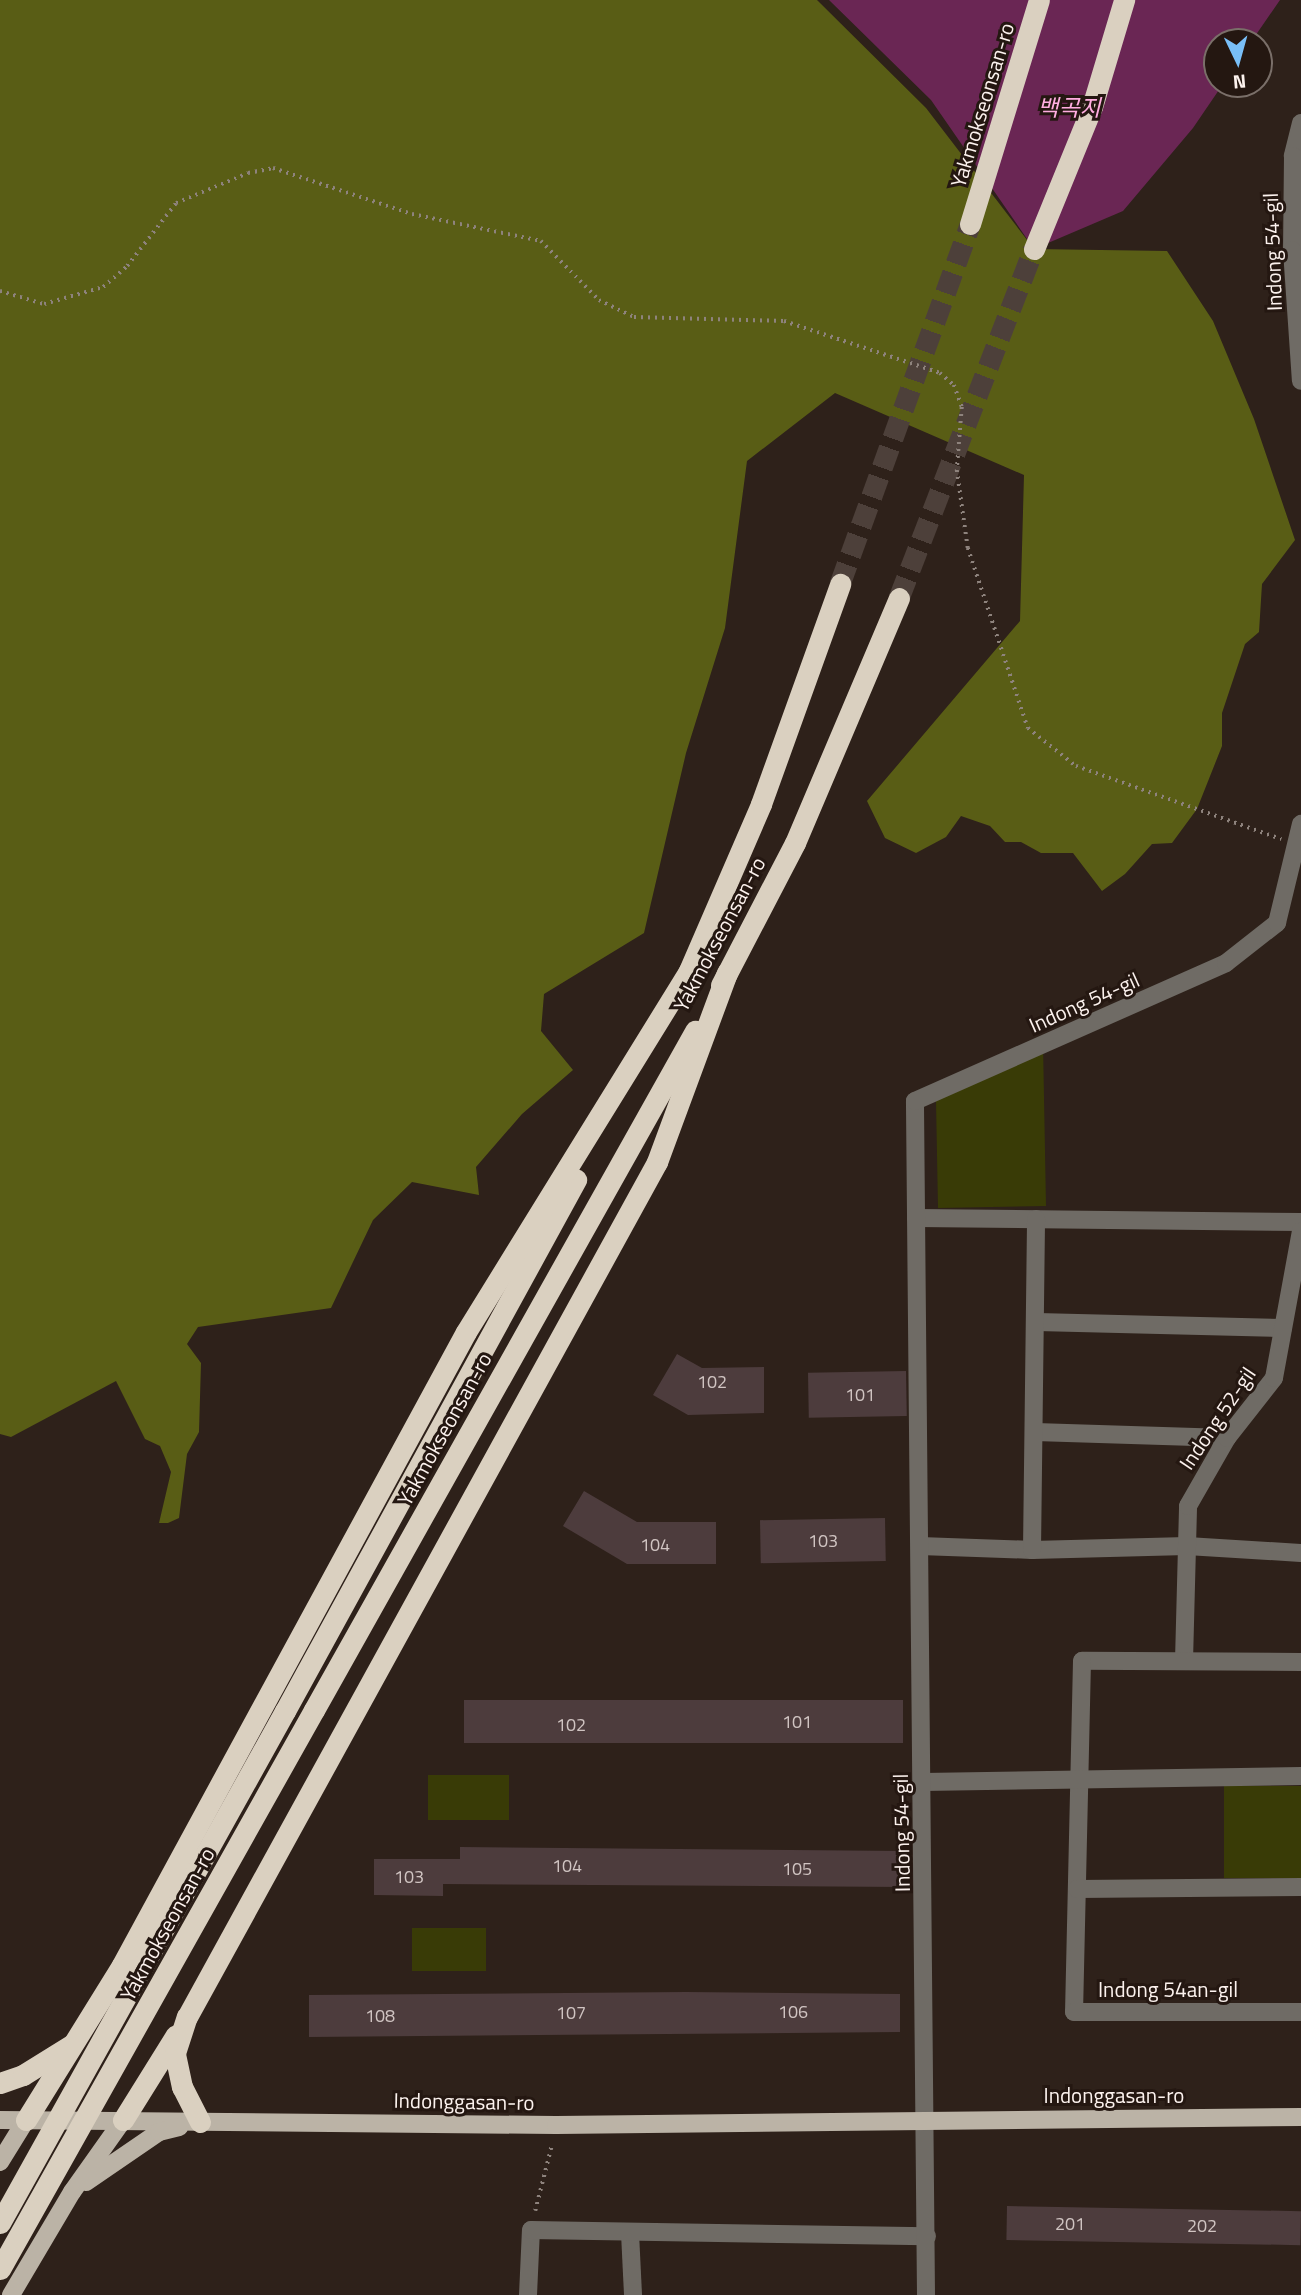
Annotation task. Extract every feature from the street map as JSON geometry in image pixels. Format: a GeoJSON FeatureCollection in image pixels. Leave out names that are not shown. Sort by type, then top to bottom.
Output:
{"type":"FeatureCollection","features":[{"type":"Feature","properties":{"kind":"highway","name":"Yakmokseonsan-ro"},"geometry":{"type":"LineString","coordinates":[[970,225],[1039,0]]}},
{"type":"Feature","properties":{"kind":"highway"},"geometry":{"type":"LineString","coordinates":[[1034,249],[1092,107],[1124,0]]}},
{"type":"Feature","properties":{"kind":"highway","name":"Yakmokseonsan-ro"},"geometry":{"type":"LineString","coordinates":[[0,2223],[285,1711],[695,961],[761,804],[840,584]]}},
{"type":"Feature","properties":{"kind":"highway","name":"Yakmokseonsan-ro"},"geometry":{"type":"LineString","coordinates":[[0,2269],[727,973],[795,843],[899,598]]}},
{"type":"Feature","properties":{"kind":"highway"},"geometry":{"type":"LineString","coordinates":[[26,2120],[76,2042],[466,1332],[695,961]]}},
{"type":"Feature","properties":{"kind":"highway"},"geometry":{"type":"LineString","coordinates":[[123,2120],[187,2017],[657,1162],[727,973]]}},
{"type":"Feature","properties":{"kind":"highway"},"geometry":{"type":"LineString","coordinates":[[187,2017],[175,2053],[182,2087],[200,2122]]}},
{"type":"Feature","properties":{"kind":"highway"},"geometry":{"type":"LineString","coordinates":[[0,2082],[23,2075],[76,2042]]}},
{"type":"Feature","properties":{"kind":"main road","name":"Indonggasan-ro"},"geometry":{"type":"LineString","coordinates":[[0,2120],[556,2125],[1301,2117]]}},
{"type":"Feature","properties":{"kind":"main road"},"geometry":{"type":"LineString","coordinates":[[0,2162],[26,2120]]}},
{"type":"Feature","properties":{"kind":"main road"},"geometry":{"type":"LineString","coordinates":[[11,2295],[72,2192],[123,2120]]}},
{"type":"Feature","properties":{"kind":"main road"},"geometry":{"type":"LineString","coordinates":[[72,2192],[159,2132],[200,2122]]}},
{"type":"Feature","properties":{"kind":"street","name":"Indong 54-gil"},"geometry":{"type":"LineString","coordinates":[[1301,123],[1293,156],[1301,381]]}},
{"type":"Feature","properties":{"kind":"street","name":"Indong 54-gil"},"geometry":{"type":"LineString","coordinates":[[927,2120],[915,1101],[1226,963],[1277,923],[1301,824]]}},
{"type":"Feature","properties":{"kind":"street"},"geometry":{"type":"LineString","coordinates":[[916,1218],[1301,1222]]}},
{"type":"Feature","properties":{"kind":"street"},"geometry":{"type":"LineString","coordinates":[[1032,1550],[1037,1322],[1036,1219]]}},
{"type":"Feature","properties":{"kind":"street","name":"Indong 52-gil"},"geometry":{"type":"LineString","coordinates":[[1187,1546],[1188,1506],[1227,1438],[1274,1378],[1301,1231]]}},
{"type":"Feature","properties":{"kind":"street"},"geometry":{"type":"LineString","coordinates":[[1037,1322],[1283,1328]]}},
{"type":"Feature","properties":{"kind":"street"},"geometry":{"type":"LineString","coordinates":[[1035,1432],[1227,1438]]}},
{"type":"Feature","properties":{"kind":"street"},"geometry":{"type":"LineString","coordinates":[[920,1546],[1032,1550],[1187,1546],[1301,1553]]}},
{"type":"Feature","properties":{"kind":"street"},"geometry":{"type":"LineString","coordinates":[[1184,1661],[1187,1546]]}},
{"type":"Feature","properties":{"kind":"street","name":"Indong 54an-gil"},"geometry":{"type":"LineString","coordinates":[[1301,1662],[1082,1661],[1074,2012],[1301,2012]]}},
{"type":"Feature","properties":{"kind":"street"},"geometry":{"type":"LineString","coordinates":[[923,1782],[1079,1776],[1301,1776]]}},
{"type":"Feature","properties":{"kind":"street"},"geometry":{"type":"LineString","coordinates":[[1077,1889],[1301,1887]]}},
{"type":"Feature","properties":{"kind":"street"},"geometry":{"type":"LineString","coordinates":[[926,2295],[927,2120]]}},
{"type":"Feature","properties":{"kind":"street"},"geometry":{"type":"LineString","coordinates":[[528,2295],[531,2230],[927,2236]]}},
{"type":"Feature","properties":{"kind":"street"},"geometry":{"type":"LineString","coordinates":[[630,2232],[633,2295]]}},
{"type":"Feature","properties":{"kind":"path"},"geometry":{"type":"LineString","coordinates":[[0,292],[44,304],[103,287],[127,266],[176,203],[248,173],[273,168],[412,214],[541,242],[600,300],[634,317],[784,321],[940,373],[954,385],[962,407],[957,470],[968,548],[1028,728],[1076,766],[1297,843]]}},
{"type":"Feature","properties":{"kind":"path"},"geometry":{"type":"LineString","coordinates":[[531,2230],[556,2125]]}},
{"type":"Feature","properties":{"kind":"shaded area"},"geometry":{"type":"Polygon","coordinates":[[[0,0],[817,0],[926,108],[1034,249],[1167,251],[1213,321],[1254,419],[1295,540],[1262,584],[1259,632],[1245,644],[1222,713],[1222,746],[1197,809],[1172,843],[1152,844],[1125,874],[1102,891],[1073,853],[1041,853],[1021,842],[1005,842],[990,826],[961,816],[946,837],[916,853],[885,838],[867,801],[1020,621],[1024,475],[835,393],[747,461],[725,628],[686,753],[644,933],[544,994],[541,1031],[573,1070],[522,1114],[476,1167],[479,1195],[412,1182],[373,1220],[331,1308],[198,1327],[187,1344],[201,1363],[199,1432],[187,1454],[179,1518],[168,1523],[159,1523],[171,1472],[160,1446],[145,1439],[116,1381],[11,1437],[0,1434],[0,0]]]}},
{"type":"Feature","properties":{"kind":"shaded area"},"geometry":{"type":"Polygon","coordinates":[[[1043,1043],[1046,1206],[938,1208],[936,1101],[1043,1043]]]}},
{"type":"Feature","properties":{"kind":"shaded area"},"geometry":{"type":"Polygon","coordinates":[[[428,1775],[509,1775],[509,1820],[428,1820],[428,1775]]]}},
{"type":"Feature","properties":{"kind":"shaded area"},"geometry":{"type":"Polygon","coordinates":[[[1224,1786],[1301,1786],[1301,1878],[1224,1878],[1224,1786]]]}},
{"type":"Feature","properties":{"kind":"shaded area"},"geometry":{"type":"Polygon","coordinates":[[[412,1928],[486,1928],[486,1971],[412,1971],[412,1928]]]}},
{"type":"Feature","properties":{"kind":"water","name":"백곡지"},"geometry":{"type":"Polygon","coordinates":[[[829,0],[1280,0],[1261,28],[1203,28],[1203,98],[1213,98],[1193,128],[1123,211],[1034,249],[931,100],[829,0]]]}},
{"type":"Feature","properties":{"kind":"building"},"geometry":{"type":"Polygon","coordinates":[[[677,1354],[702,1368],[764,1367],[764,1413],[688,1415],[653,1395],[677,1354]]]}},
{"type":"Feature","properties":{"kind":"building"},"geometry":{"type":"Polygon","coordinates":[[[906,1371],[907,1416],[809,1418],[808,1373],[906,1371]]]}},
{"type":"Feature","properties":{"kind":"building"},"geometry":{"type":"Polygon","coordinates":[[[584,1491],[637,1522],[716,1522],[716,1564],[627,1564],[563,1526],[584,1491]]]}},
{"type":"Feature","properties":{"kind":"building"},"geometry":{"type":"Polygon","coordinates":[[[885,1518],[886,1561],[761,1563],[760,1520],[885,1518]]]}},
{"type":"Feature","properties":{"kind":"building"},"geometry":{"type":"Polygon","coordinates":[[[464,1700],[903,1700],[903,1743],[464,1743],[464,1700]]]}},
{"type":"Feature","properties":{"kind":"building"},"geometry":{"type":"Polygon","coordinates":[[[460,1847],[903,1851],[903,1887],[443,1884],[443,1896],[374,1895],[374,1859],[460,1859],[460,1847]]]}},
{"type":"Feature","properties":{"kind":"building"},"geometry":{"type":"Polygon","coordinates":[[[686,1992],[900,1994],[900,2032],[309,2037],[309,1995],[686,1992]]]}},
{"type":"Feature","properties":{"kind":"building"},"geometry":{"type":"Polygon","coordinates":[[[1007,2206],[1301,2211],[1300,2245],[1006,2240],[1007,2206]]]}},
{"type":"Feature","properties":{"kind":"tunnel"},"geometry":{"type":"LineString","coordinates":[[840,584],[970,224]]}},
{"type":"Feature","properties":{"kind":"tunnel"},"geometry":{"type":"LineString","coordinates":[[899,598],[1034,249]]}}]}
